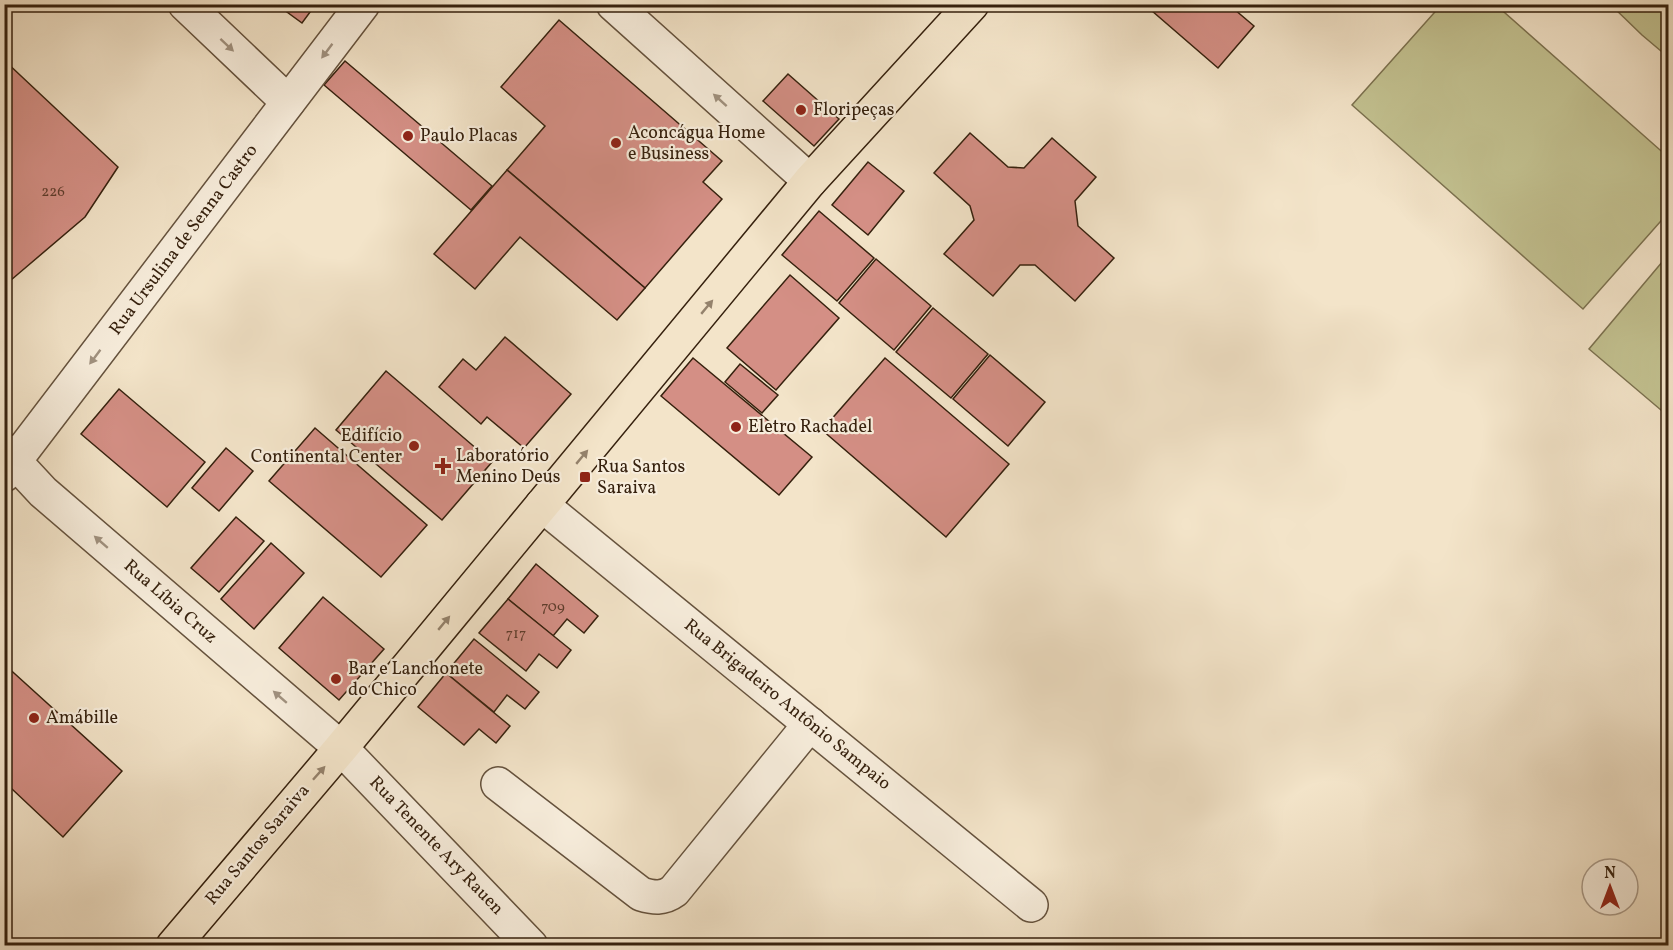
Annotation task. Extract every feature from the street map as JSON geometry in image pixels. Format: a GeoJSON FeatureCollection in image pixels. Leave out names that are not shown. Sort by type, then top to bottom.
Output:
{"type":"FeatureCollection","features":[{"type":"Feature","properties":{"kind":"main road","name":"Rua Santos Saraiva"},"geometry":{"type":"LineString","coordinates":[[173,945],[341,748],[810,181],[972,4]]}},
{"type":"Feature","properties":{"kind":"street"},"geometry":{"type":"LineString","coordinates":[[185,4],[288,102]]}},
{"type":"Feature","properties":{"kind":"street","name":"Rua Ursulina de Senna Castro"},"geometry":{"type":"LineString","coordinates":[[8,463],[363,4]]}},
{"type":"Feature","properties":{"kind":"street"},"geometry":{"type":"LineString","coordinates":[[614,4],[810,181]]}},
{"type":"Feature","properties":{"kind":"street","name":"Rua Líbia Cruz"},"geometry":{"type":"LineString","coordinates":[[8,463],[341,748]]}},
{"type":"Feature","properties":{"kind":"street","name":"Rua Brigadeiro Antônio Sampaio"},"geometry":{"type":"LineString","coordinates":[[542,505],[1031,905]]}},
{"type":"Feature","properties":{"kind":"street"},"geometry":{"type":"LineString","coordinates":[[498,784],[641,894],[654,898],[666,897],[674,891],[810,724]]}},
{"type":"Feature","properties":{"kind":"street","name":"Rua Tenente Ary Rauen"},"geometry":{"type":"LineString","coordinates":[[341,748],[531,945]]}},
{"type":"Feature","properties":{"kind":"shaded area"},"geometry":{"type":"Polygon","coordinates":[[[1442,4],[1496,5],[1668,157],[1668,213],[1583,309],[1352,105],[1442,4]]]}},
{"type":"Feature","properties":{"kind":"shaded area"},"geometry":{"type":"Polygon","coordinates":[[[1611,5],[1659,5],[1668,13],[1668,57],[1642,35],[1611,5]]]}},
{"type":"Feature","properties":{"kind":"shaded area"},"geometry":{"type":"Polygon","coordinates":[[[1668,255],[1668,416],[1589,349],[1668,255]]]}},
{"type":"Feature","properties":{"kind":"building"},"geometry":{"type":"Polygon","coordinates":[[[276,4],[316,4],[302,23],[276,4]]]}},
{"type":"Feature","properties":{"kind":"building"},"geometry":{"type":"Polygon","coordinates":[[[1144,4],[1228,4],[1254,26],[1218,68],[1144,4]]]}},
{"type":"Feature","properties":{"kind":"building","name":"Aconcágua Home e Business"},"geometry":{"type":"Polygon","coordinates":[[[559,20],[722,161],[703,182],[722,199],[645,288],[507,170],[545,126],[501,87],[559,20]]]}},
{"type":"Feature","properties":{"kind":"building"},"geometry":{"type":"Polygon","coordinates":[[[4,60],[118,167],[85,217],[4,286],[4,60]]]}},
{"type":"Feature","properties":{"kind":"building","name":"Paulo Placas"},"geometry":{"type":"Polygon","coordinates":[[[345,61],[492,186],[471,210],[324,85],[345,61]]]}},
{"type":"Feature","properties":{"kind":"building","name":"Floripeças"},"geometry":{"type":"Polygon","coordinates":[[[788,74],[839,119],[814,146],[763,101],[788,74]]]}},
{"type":"Feature","properties":{"kind":"building"},"geometry":{"type":"Polygon","coordinates":[[[970,133],[1008,167],[1024,168],[1052,138],[1096,177],[1075,201],[1078,226],[1114,258],[1075,301],[1035,265],[1020,265],[993,296],[944,254],[974,220],[970,206],[934,173],[970,133]]]}},
{"type":"Feature","properties":{"kind":"building"},"geometry":{"type":"Polygon","coordinates":[[[868,162],[904,191],[868,235],[832,205],[868,162]]]}},
{"type":"Feature","properties":{"kind":"building"},"geometry":{"type":"Polygon","coordinates":[[[507,170],[645,288],[617,320],[520,237],[475,289],[434,254],[507,170]]]}},
{"type":"Feature","properties":{"kind":"building"},"geometry":{"type":"Polygon","coordinates":[[[819,211],[874,258],[837,301],[782,255],[819,211]]]}},
{"type":"Feature","properties":{"kind":"building"},"geometry":{"type":"Polygon","coordinates":[[[876,259],[931,306],[894,350],[839,303],[876,259]]]}},
{"type":"Feature","properties":{"kind":"building"},"geometry":{"type":"Polygon","coordinates":[[[790,275],[839,318],[776,390],[727,348],[790,275]]]}},
{"type":"Feature","properties":{"kind":"building"},"geometry":{"type":"Polygon","coordinates":[[[933,308],[988,354],[951,398],[896,352],[933,308]]]}},
{"type":"Feature","properties":{"kind":"building"},"geometry":{"type":"Polygon","coordinates":[[[505,337],[571,394],[524,448],[487,417],[481,424],[439,387],[463,359],[476,370],[505,337]]]}},
{"type":"Feature","properties":{"kind":"building"},"geometry":{"type":"Polygon","coordinates":[[[990,355],[1045,402],[1008,446],[953,399],[990,355]]]}},
{"type":"Feature","properties":{"kind":"building","name":"Eletro Rachadel"},"geometry":{"type":"Polygon","coordinates":[[[693,358],[812,457],[779,495],[661,396],[693,358]]]}},
{"type":"Feature","properties":{"kind":"building"},"geometry":{"type":"Polygon","coordinates":[[[885,358],[1009,464],[946,537],[822,430],[885,358]]]}},
{"type":"Feature","properties":{"kind":"building"},"geometry":{"type":"Polygon","coordinates":[[[740,364],[778,395],[762,413],[725,382],[740,364]]]}},
{"type":"Feature","properties":{"kind":"building","name":"Edifício Continental Center"},"geometry":{"type":"Polygon","coordinates":[[[386,371],[492,462],[442,520],[336,430],[386,371]]]}},
{"type":"Feature","properties":{"kind":"building"},"geometry":{"type":"Polygon","coordinates":[[[119,389],[205,462],[167,507],[81,434],[119,389]]]}},
{"type":"Feature","properties":{"kind":"building"},"geometry":{"type":"Polygon","coordinates":[[[315,428],[427,525],[381,577],[269,481],[315,428]]]}},
{"type":"Feature","properties":{"kind":"building"},"geometry":{"type":"Polygon","coordinates":[[[226,448],[253,471],[219,511],[192,488],[226,448]]]}},
{"type":"Feature","properties":{"kind":"building"},"geometry":{"type":"Polygon","coordinates":[[[236,517],[264,541],[219,592],[191,568],[236,517]]]}},
{"type":"Feature","properties":{"kind":"building"},"geometry":{"type":"Polygon","coordinates":[[[271,543],[304,573],[254,629],[221,599],[271,543]]]}},
{"type":"Feature","properties":{"kind":"building"},"geometry":{"type":"Polygon","coordinates":[[[536,564],[598,616],[584,633],[567,619],[553,636],[508,599],[536,564]]]}},
{"type":"Feature","properties":{"kind":"building"},"geometry":{"type":"Polygon","coordinates":[[[323,597],[384,649],[339,700],[279,648],[323,597]]]}},
{"type":"Feature","properties":{"kind":"building"},"geometry":{"type":"Polygon","coordinates":[[[508,599],[571,650],[557,668],[539,654],[526,671],[479,633],[508,599]]]}},
{"type":"Feature","properties":{"kind":"building"},"geometry":{"type":"Polygon","coordinates":[[[474,639],[539,692],[525,709],[507,695],[494,712],[446,673],[474,639]]]}},
{"type":"Feature","properties":{"kind":"building","name":"Amábille"},"geometry":{"type":"Polygon","coordinates":[[[4,664],[122,771],[63,837],[12,789],[4,791],[4,664]]]}},
{"type":"Feature","properties":{"kind":"building"},"geometry":{"type":"Polygon","coordinates":[[[446,673],[510,726],[496,743],[479,729],[464,745],[418,707],[446,673]]]}},
{"type":"Feature","properties":{"kind":"place","name":"Floripeças"},"geometry":{"type":"Point","coordinates":[801,110]}},
{"type":"Feature","properties":{"kind":"place","name":"Paulo Placas"},"geometry":{"type":"Point","coordinates":[408,136]}},
{"type":"Feature","properties":{"kind":"place","name":"Aconcágua Home e Business"},"geometry":{"type":"Point","coordinates":[616,143]}},
{"type":"Feature","properties":{"kind":"place","name":"Eletro Rachadel"},"geometry":{"type":"Point","coordinates":[736,427]}},
{"type":"Feature","properties":{"kind":"place","name":"Edifício Continental Center"},"geometry":{"type":"Point","coordinates":[414,446]}},
{"type":"Feature","properties":{"kind":"place","name":"Laboratório Menino Deus"},"geometry":{"type":"Point","coordinates":[443,466]}},
{"type":"Feature","properties":{"kind":"place","name":"Rua Santos Saraiva"},"geometry":{"type":"Point","coordinates":[585,477]}},
{"type":"Feature","properties":{"kind":"place","name":"Bar e Lanchonete do Chico"},"geometry":{"type":"Point","coordinates":[336,679]}},
{"type":"Feature","properties":{"kind":"place","name":"Amábille"},"geometry":{"type":"Point","coordinates":[34,718]}}]}
